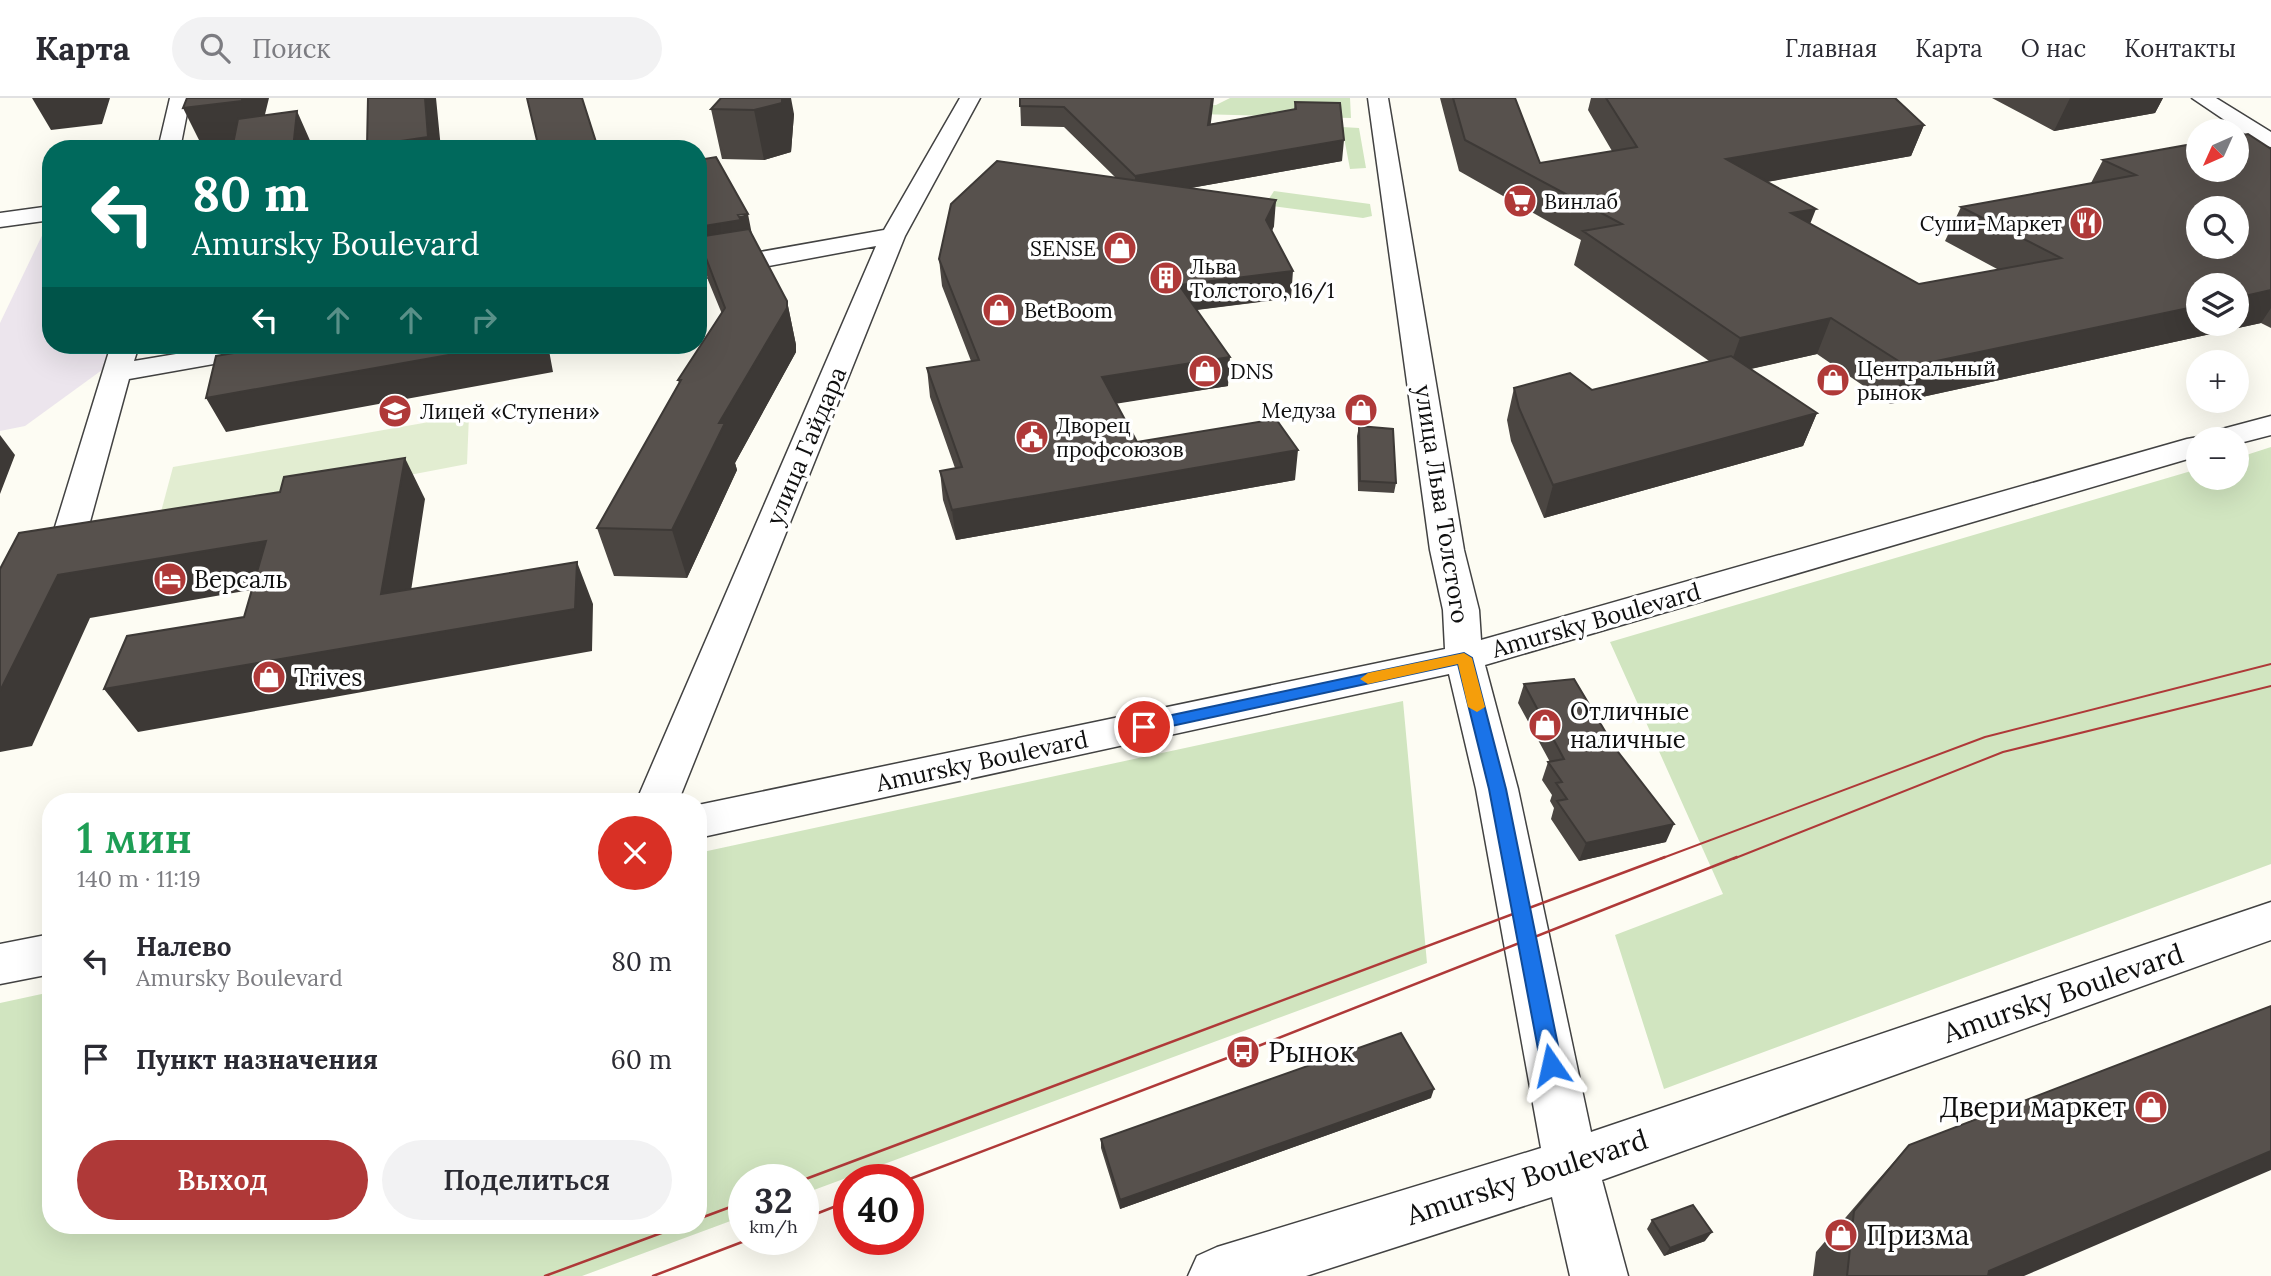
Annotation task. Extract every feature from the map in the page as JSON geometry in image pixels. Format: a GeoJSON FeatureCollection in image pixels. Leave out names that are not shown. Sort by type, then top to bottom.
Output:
{"type":"FeatureCollection","features":[{"type":"Feature","properties":{"kind":"street"},"geometry":{"type":"LineString","coordinates":[[171,140],[180,98]]}},
{"type":"Feature","properties":{"kind":"street","name":"улица Гайдара"},"geometry":{"type":"LineString","coordinates":[[661,793],[893,236],[970,98]]}},
{"type":"Feature","properties":{"kind":"street","name":"улица Льва Толстого"},"geometry":{"type":"LineString","coordinates":[[1378,98],[1447,550],[1461,610],[1464,658],[1497,789],[1571,1165],[1599,1276]]}},
{"type":"Feature","properties":{"kind":"street"},"geometry":{"type":"LineString","coordinates":[[2202,98],[2271,141]]}},
{"type":"Feature","properties":{"kind":"street"},"geometry":{"type":"LineString","coordinates":[[0,220],[42,214]]}},
{"type":"Feature","properties":{"kind":"street"},"geometry":{"type":"LineString","coordinates":[[707,269],[893,236]]}},
{"type":"Feature","properties":{"kind":"street"},"geometry":{"type":"LineString","coordinates":[[68,540],[121,359],[176,354]]}},
{"type":"Feature","properties":{"kind":"street"},"geometry":{"type":"LineString","coordinates":[[2249,431],[2271,425]]}},
{"type":"Feature","properties":{"kind":"street","name":"Amursky Boulevard"},"geometry":{"type":"LineString","coordinates":[[707,820],[1464,658],[2186,449]]}},
{"type":"Feature","properties":{"kind":"street","name":"Amursky Boulevard"},"geometry":{"type":"LineString","coordinates":[[1217,1276],[1571,1165],[2271,920]]}},
{"type":"Feature","properties":{"kind":"street"},"geometry":{"type":"LineString","coordinates":[[0,964],[42,956]]}},
{"type":"Feature","properties":{"kind":"shaded area"},"geometry":{"type":"Polygon","coordinates":[[[42,236],[42,354],[108,354],[102,370],[25,426],[0,431],[0,323],[42,236]]]}},
{"type":"Feature","properties":{"kind":"green space"},"geometry":{"type":"Polygon","coordinates":[[[1230,98],[1350,98],[1351,118],[1197,114],[1190,106],[1216,105],[1230,98]]]}},
{"type":"Feature","properties":{"kind":"green space"},"geometry":{"type":"Polygon","coordinates":[[[1342,127],[1359,128],[1366,168],[1350,169],[1342,127]]]}},
{"type":"Feature","properties":{"kind":"green space"},"geometry":{"type":"Polygon","coordinates":[[[1274,191],[1370,204],[1372,216],[1363,218],[1265,205],[1274,191]]]}},
{"type":"Feature","properties":{"kind":"green space"},"geometry":{"type":"Polygon","coordinates":[[[469,415],[467,464],[158,523],[173,467],[469,415]]]}},
{"type":"Feature","properties":{"kind":"green space"},"geometry":{"type":"Polygon","coordinates":[[[2271,447],[2271,864],[1664,1089],[1615,935],[1723,894],[1610,642],[2186,473],[2186,490],[2249,490],[2249,454],[2271,447]]]}},
{"type":"Feature","properties":{"kind":"green space"},"geometry":{"type":"Polygon","coordinates":[[[1403,701],[1427,963],[884,1164],[833,1164],[833,1183],[819,1188],[819,1164],[728,1164],[728,1222],[707,1230],[707,851],[1403,701]]]}},
{"type":"Feature","properties":{"kind":"green space"},"geometry":{"type":"Polygon","coordinates":[[[42,994],[42,1234],[695,1234],[582,1276],[0,1276],[0,1003],[42,994]]]}},
{"type":"Feature","properties":{"kind":"building"},"geometry":{"type":"Polygon","coordinates":[[[187,98],[242,98],[242,101],[183,108],[187,98]]]}},
{"type":"Feature","properties":{"kind":"building"},"geometry":{"type":"Polygon","coordinates":[[[368,98],[425,98],[428,137],[367,140],[368,98]]]}},
{"type":"Feature","properties":{"kind":"building"},"geometry":{"type":"Polygon","coordinates":[[[527,98],[582,98],[595,140],[537,140],[527,98]]]}},
{"type":"Feature","properties":{"kind":"building"},"geometry":{"type":"Polygon","coordinates":[[[721,98],[782,98],[782,103],[754,110],[711,109],[721,98]]]}},
{"type":"Feature","properties":{"kind":"building"},"geometry":{"type":"Polygon","coordinates":[[[1020,98],[1212,98],[1208,125],[1296,109],[1295,102],[1340,103],[1344,140],[1135,176],[1064,107],[1020,106],[1020,98]]]}},
{"type":"Feature","properties":{"kind":"building"},"geometry":{"type":"Polygon","coordinates":[[[1453,98],[1515,98],[1540,163],[1637,147],[1606,98],[1895,98],[1924,125],[1726,159],[1816,209],[1791,213],[1919,284],[2061,258],[1961,207],[2136,175],[2103,160],[2186,145],[2186,182],[2249,182],[2249,135],[2271,149],[2271,290],[2249,295],[2249,273],[2186,273],[2186,309],[1908,367],[1831,318],[1740,338],[1583,231],[1622,224],[1465,140],[1453,98]]]}},
{"type":"Feature","properties":{"kind":"building"},"geometry":{"type":"Polygon","coordinates":[[[297,111],[294,140],[234,140],[238,119],[297,111]]]}},
{"type":"Feature","properties":{"kind":"building"},"geometry":{"type":"Polygon","coordinates":[[[716,157],[748,214],[738,215],[741,220],[707,226],[707,158],[716,157]]]}},
{"type":"Feature","properties":{"kind":"building"},"geometry":{"type":"Polygon","coordinates":[[[997,161],[1276,200],[1266,220],[1293,271],[1179,285],[1230,357],[1102,377],[1137,442],[1276,419],[1298,450],[952,510],[940,471],[962,467],[927,368],[979,360],[939,259],[951,204],[997,161]]]}},
{"type":"Feature","properties":{"kind":"building"},"geometry":{"type":"Polygon","coordinates":[[[749,229],[787,301],[787,308],[719,423],[725,423],[672,530],[597,528],[681,380],[678,380],[695,354],[707,354],[707,336],[725,308],[707,261],[707,236],[749,229]]]}},
{"type":"Feature","properties":{"kind":"building"},"geometry":{"type":"Polygon","coordinates":[[[228,354],[454,354],[206,398],[216,356],[228,354]]]}},
{"type":"Feature","properties":{"kind":"building"},"geometry":{"type":"Polygon","coordinates":[[[1731,356],[1817,413],[1553,485],[1519,408],[1514,388],[1570,373],[1592,390],[1731,356]]]}},
{"type":"Feature","properties":{"kind":"building"},"geometry":{"type":"Polygon","coordinates":[[[1359,426],[1393,429],[1396,483],[1360,481],[1359,426]]]}},
{"type":"Feature","properties":{"kind":"building"},"geometry":{"type":"Polygon","coordinates":[[[405,458],[381,594],[577,562],[575,609],[104,689],[127,636],[244,617],[266,541],[58,575],[0,691],[0,569],[19,533],[280,492],[284,477],[405,458]]]}},
{"type":"Feature","properties":{"kind":"building"},"geometry":{"type":"Polygon","coordinates":[[[1574,679],[1615,748],[1674,824],[1586,843],[1557,801],[1567,799],[1556,783],[1562,782],[1548,762],[1564,759],[1524,684],[1574,679]]]}},
{"type":"Feature","properties":{"kind":"building"},"geometry":{"type":"Polygon","coordinates":[[[2271,1006],[2271,1151],[1989,1271],[1988,1276],[1847,1276],[1854,1211],[1909,1145],[2271,1006]]]}},
{"type":"Feature","properties":{"kind":"building"},"geometry":{"type":"Polygon","coordinates":[[[1401,1033],[1434,1089],[1120,1200],[1101,1139],[1401,1033]]]}},
{"type":"Feature","properties":{"kind":"building"},"geometry":{"type":"Polygon","coordinates":[[[1693,1205],[1712,1232],[1670,1248],[1652,1220],[1693,1205]]]}},
{"type":"Feature","properties":{"kind":"tram line"},"geometry":{"type":"LineString","coordinates":[[1660,859],[1985,737],[2271,664]]}},
{"type":"Feature","properties":{"kind":"tram line"},"geometry":{"type":"LineString","coordinates":[[1733,859],[2003,752],[2271,686]]}},
{"type":"Feature","properties":{"kind":"tram line"},"geometry":{"type":"LineString","coordinates":[[819,1174],[1665,857]]}},
{"type":"Feature","properties":{"kind":"tram line"},"geometry":{"type":"LineString","coordinates":[[924,1174],[1243,1052],[1737,857]]}},
{"type":"Feature","properties":{"kind":"tram line"},"geometry":{"type":"LineString","coordinates":[[819,1213],[833,1207]]}},
{"type":"Feature","properties":{"kind":"tram line"},"geometry":{"type":"LineString","coordinates":[[707,1216],[728,1208]]}},
{"type":"Feature","properties":{"kind":"tram line"},"geometry":{"type":"LineString","coordinates":[[545,1276],[659,1234]]}},
{"type":"Feature","properties":{"kind":"tram line"},"geometry":{"type":"LineString","coordinates":[[653,1276],[728,1247]]}},
{"type":"Feature","properties":{"kind":"slow traffic"},"geometry":{"type":"LineString","coordinates":[[1368,679],[1464,658],[1477,707]]}},
{"type":"Feature","properties":{"kind":"place","name":"Винлаб"},"geometry":{"type":"Point","coordinates":[1520,201]}},
{"type":"Feature","properties":{"kind":"place","name":"Суши-Маркет"},"geometry":{"type":"Point","coordinates":[2086,223]}},
{"type":"Feature","properties":{"kind":"place","name":"SENSE"},"geometry":{"type":"Point","coordinates":[1120,248]}},
{"type":"Feature","properties":{"kind":"place","name":"Льва Толстого, 16/1"},"geometry":{"type":"Point","coordinates":[1166,278]}},
{"type":"Feature","properties":{"kind":"place","name":"BetBoom"},"geometry":{"type":"Point","coordinates":[999,310]}},
{"type":"Feature","properties":{"kind":"place","name":"DNS"},"geometry":{"type":"Point","coordinates":[1205,371]}},
{"type":"Feature","properties":{"kind":"place","name":"Центральный рынок"},"geometry":{"type":"Point","coordinates":[1833,380]}},
{"type":"Feature","properties":{"kind":"place","name":"Медуза"},"geometry":{"type":"Point","coordinates":[1361,410]}},
{"type":"Feature","properties":{"kind":"place","name":"Лицей «Ступени»"},"geometry":{"type":"Point","coordinates":[395,411]}},
{"type":"Feature","properties":{"kind":"place","name":"Дворец профсоюзов"},"geometry":{"type":"Point","coordinates":[1032,437]}},
{"type":"Feature","properties":{"kind":"place","name":"Версаль"},"geometry":{"type":"Point","coordinates":[170,579]}},
{"type":"Feature","properties":{"kind":"place","name":"Trives"},"geometry":{"type":"Point","coordinates":[269,677]}},
{"type":"Feature","properties":{"kind":"place","name":"Отличные наличные"},"geometry":{"type":"Point","coordinates":[1545,725]}},
{"type":"Feature","properties":{"kind":"place","name":"Рынок"},"geometry":{"type":"Point","coordinates":[1243,1052]}},
{"type":"Feature","properties":{"kind":"place","name":"Двери маркет"},"geometry":{"type":"Point","coordinates":[2151,1107]}},
{"type":"Feature","properties":{"kind":"place","name":"Призма"},"geometry":{"type":"Point","coordinates":[1841,1235]}},
{"type":"Feature","properties":{"kind":"route"},"geometry":{"type":"LineString","coordinates":[[1144,727],[1464,658],[1497,789],[1551,1065]]}}]}
